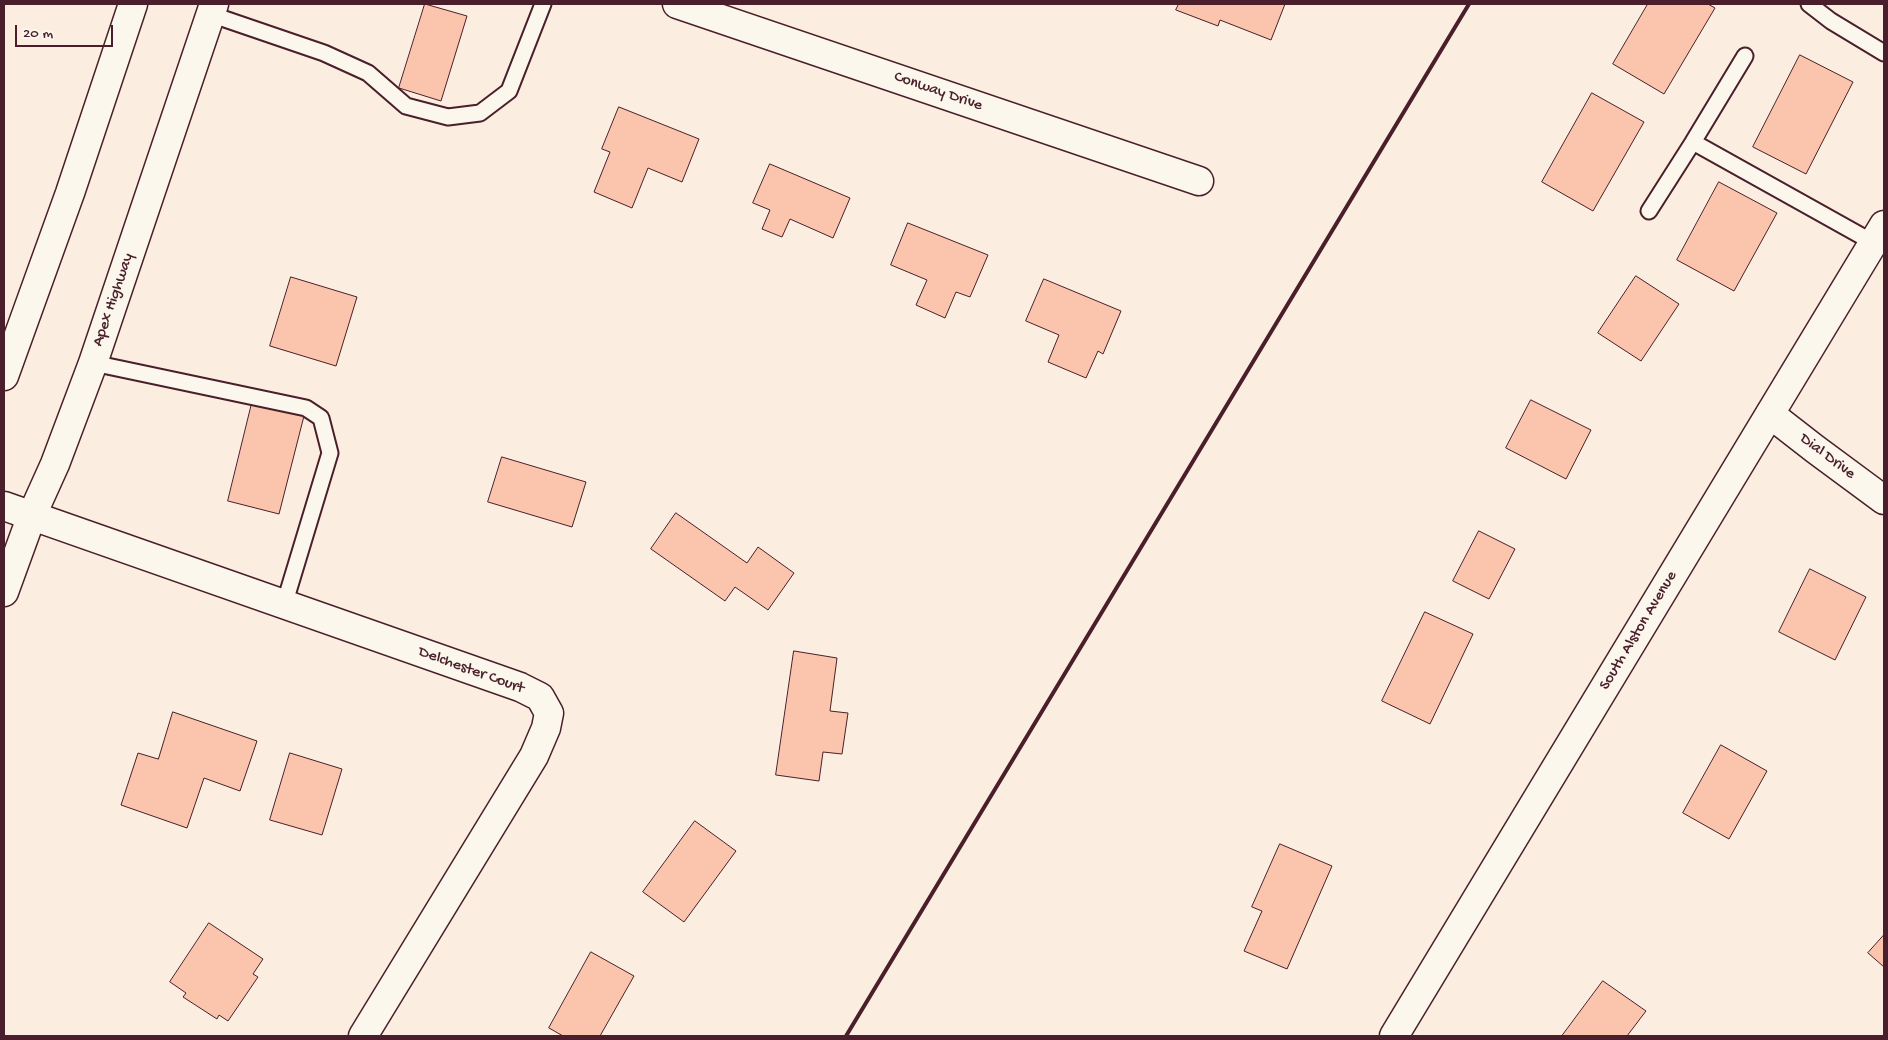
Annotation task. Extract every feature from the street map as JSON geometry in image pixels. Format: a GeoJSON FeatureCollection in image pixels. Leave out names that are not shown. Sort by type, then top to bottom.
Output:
{"type":"FeatureCollection","features":[{"type":"Feature","properties":{"kind":"street"},"geometry":{"type":"LineString","coordinates":[[4,376],[70,193],[132,4]]}},
{"type":"Feature","properties":{"kind":"street","name":"Conway Drive"},"geometry":{"type":"LineString","coordinates":[[677,4],[1198,181]]}},
{"type":"Feature","properties":{"kind":"street","name":"Apex Highway"},"geometry":{"type":"LineString","coordinates":[[4,592],[32,515],[56,464],[212,9]]}},
{"type":"Feature","properties":{"kind":"street","name":"South Alston Avenue"},"geometry":{"type":"LineString","coordinates":[[1394,1036],[1879,234]]}},
{"type":"Feature","properties":{"kind":"street","name":"Dial Drive"},"geometry":{"type":"LineString","coordinates":[[1770,414],[1884,500]]}},
{"type":"Feature","properties":{"kind":"street","name":"Delchester Court"},"geometry":{"type":"LineString","coordinates":[[4,506],[520,687],[540,697],[549,713],[546,728],[534,756],[363,1036]]}},
{"type":"Feature","properties":{"kind":"lane"},"geometry":{"type":"LineString","coordinates":[[212,9],[368,73],[406,106],[448,117],[480,113],[509,91],[543,4]]}},
{"type":"Feature","properties":{"kind":"lane"},"geometry":{"type":"LineString","coordinates":[[1809,4],[1831,21],[1884,53]]}},
{"type":"Feature","properties":{"kind":"lane"},"geometry":{"type":"LineString","coordinates":[[1648,211],[1693,142],[1744,56]]}},
{"type":"Feature","properties":{"kind":"lane"},"geometry":{"type":"LineString","coordinates":[[1693,142],[1879,234]]}},
{"type":"Feature","properties":{"kind":"lane"},"geometry":{"type":"LineString","coordinates":[[92,363],[306,408],[321,418],[330,453],[284,605]]}},
{"type":"Feature","properties":{"kind":"building"},"geometry":{"type":"Polygon","coordinates":[[[425,4],[467,16],[441,101],[399,88],[425,4]]]}},
{"type":"Feature","properties":{"kind":"building"},"geometry":{"type":"Polygon","coordinates":[[[1179,4],[1285,4],[1271,40],[1220,20],[1218,26],[1176,10],[1179,4]]]}},
{"type":"Feature","properties":{"kind":"building"},"geometry":{"type":"Polygon","coordinates":[[[1648,4],[1708,4],[1715,8],[1664,94],[1613,64],[1648,4]]]}},
{"type":"Feature","properties":{"kind":"building"},"geometry":{"type":"Polygon","coordinates":[[[1800,55],[1853,82],[1806,174],[1753,147],[1800,55]]]}},
{"type":"Feature","properties":{"kind":"building"},"geometry":{"type":"Polygon","coordinates":[[[1592,93],[1644,122],[1593,211],[1542,182],[1592,93]]]}},
{"type":"Feature","properties":{"kind":"building"},"geometry":{"type":"Polygon","coordinates":[[[619,107],[699,139],[682,182],[648,168],[632,208],[594,192],[610,152],[602,149],[619,107]]]}},
{"type":"Feature","properties":{"kind":"building"},"geometry":{"type":"Polygon","coordinates":[[[770,164],[850,198],[833,238],[790,219],[782,237],[762,229],[770,210],[753,203],[770,164]]]}},
{"type":"Feature","properties":{"kind":"building"},"geometry":{"type":"Polygon","coordinates":[[[1719,182],[1777,213],[1734,291],[1677,260],[1719,182]]]}},
{"type":"Feature","properties":{"kind":"building"},"geometry":{"type":"Polygon","coordinates":[[[908,223],[988,255],[970,297],[956,292],[945,318],[916,305],[927,280],[891,265],[908,223]]]}},
{"type":"Feature","properties":{"kind":"building"},"geometry":{"type":"Polygon","coordinates":[[[1636,276],[1679,304],[1641,361],[1598,333],[1636,276]]]}},
{"type":"Feature","properties":{"kind":"building"},"geometry":{"type":"Polygon","coordinates":[[[291,277],[357,297],[336,366],[270,346],[291,277]]]}},
{"type":"Feature","properties":{"kind":"building"},"geometry":{"type":"Polygon","coordinates":[[[1044,279],[1121,311],[1103,354],[1098,351],[1086,378],[1048,362],[1059,335],[1026,321],[1044,279]]]}},
{"type":"Feature","properties":{"kind":"building"},"geometry":{"type":"Polygon","coordinates":[[[253,399],[305,412],[279,514],[228,501],[253,399]]]}},
{"type":"Feature","properties":{"kind":"building"},"geometry":{"type":"Polygon","coordinates":[[[1531,400],[1591,430],[1566,479],[1506,448],[1531,400]]]}},
{"type":"Feature","properties":{"kind":"building"},"geometry":{"type":"Polygon","coordinates":[[[502,457],[586,482],[572,527],[488,502],[502,457]]]}},
{"type":"Feature","properties":{"kind":"building"},"geometry":{"type":"Polygon","coordinates":[[[676,513],[747,563],[758,547],[794,573],[768,610],[735,587],[725,601],[651,549],[676,513]]]}},
{"type":"Feature","properties":{"kind":"building"},"geometry":{"type":"Polygon","coordinates":[[[1479,531],[1515,549],[1489,599],[1453,581],[1479,531]]]}},
{"type":"Feature","properties":{"kind":"building"},"geometry":{"type":"Polygon","coordinates":[[[1810,569],[1866,597],[1835,660],[1779,632],[1810,569]]]}},
{"type":"Feature","properties":{"kind":"building"},"geometry":{"type":"Polygon","coordinates":[[[1425,612],[1473,634],[1430,724],[1382,701],[1425,612]]]}},
{"type":"Feature","properties":{"kind":"building"},"geometry":{"type":"Polygon","coordinates":[[[794,651],[837,658],[830,711],[848,713],[842,754],[823,752],[819,781],[776,775],[794,651]]]}},
{"type":"Feature","properties":{"kind":"building"},"geometry":{"type":"Polygon","coordinates":[[[173,712],[257,741],[240,791],[204,778],[187,828],[121,805],[138,753],[158,759],[173,712]]]}},
{"type":"Feature","properties":{"kind":"building"},"geometry":{"type":"Polygon","coordinates":[[[1721,745],[1767,771],[1729,839],[1683,813],[1721,745]]]}},
{"type":"Feature","properties":{"kind":"building"},"geometry":{"type":"Polygon","coordinates":[[[290,753],[342,769],[322,835],[270,820],[290,753]]]}},
{"type":"Feature","properties":{"kind":"building"},"geometry":{"type":"Polygon","coordinates":[[[695,821],[736,851],[684,922],[643,892],[695,821]]]}},
{"type":"Feature","properties":{"kind":"building"},"geometry":{"type":"Polygon","coordinates":[[[1280,844],[1332,866],[1287,969],[1244,951],[1262,911],[1252,907],[1280,844]]]}},
{"type":"Feature","properties":{"kind":"building"},"geometry":{"type":"Polygon","coordinates":[[[209,923],[263,959],[253,974],[258,977],[228,1021],[219,1015],[217,1019],[183,997],[186,993],[170,982],[209,923]]]}},
{"type":"Feature","properties":{"kind":"building"},"geometry":{"type":"Polygon","coordinates":[[[1884,935],[1884,967],[1868,953],[1884,935]]]}},
{"type":"Feature","properties":{"kind":"building"},"geometry":{"type":"Polygon","coordinates":[[[591,952],[634,976],[600,1036],[563,1036],[549,1028],[591,952]]]}},
{"type":"Feature","properties":{"kind":"building"},"geometry":{"type":"Polygon","coordinates":[[[1603,981],[1646,1011],[1627,1036],[1562,1036],[1603,981]]]}},
{"type":"Feature","properties":{"kind":"railway"},"geometry":{"type":"LineString","coordinates":[[846,1036],[1469,4]]}}]}
